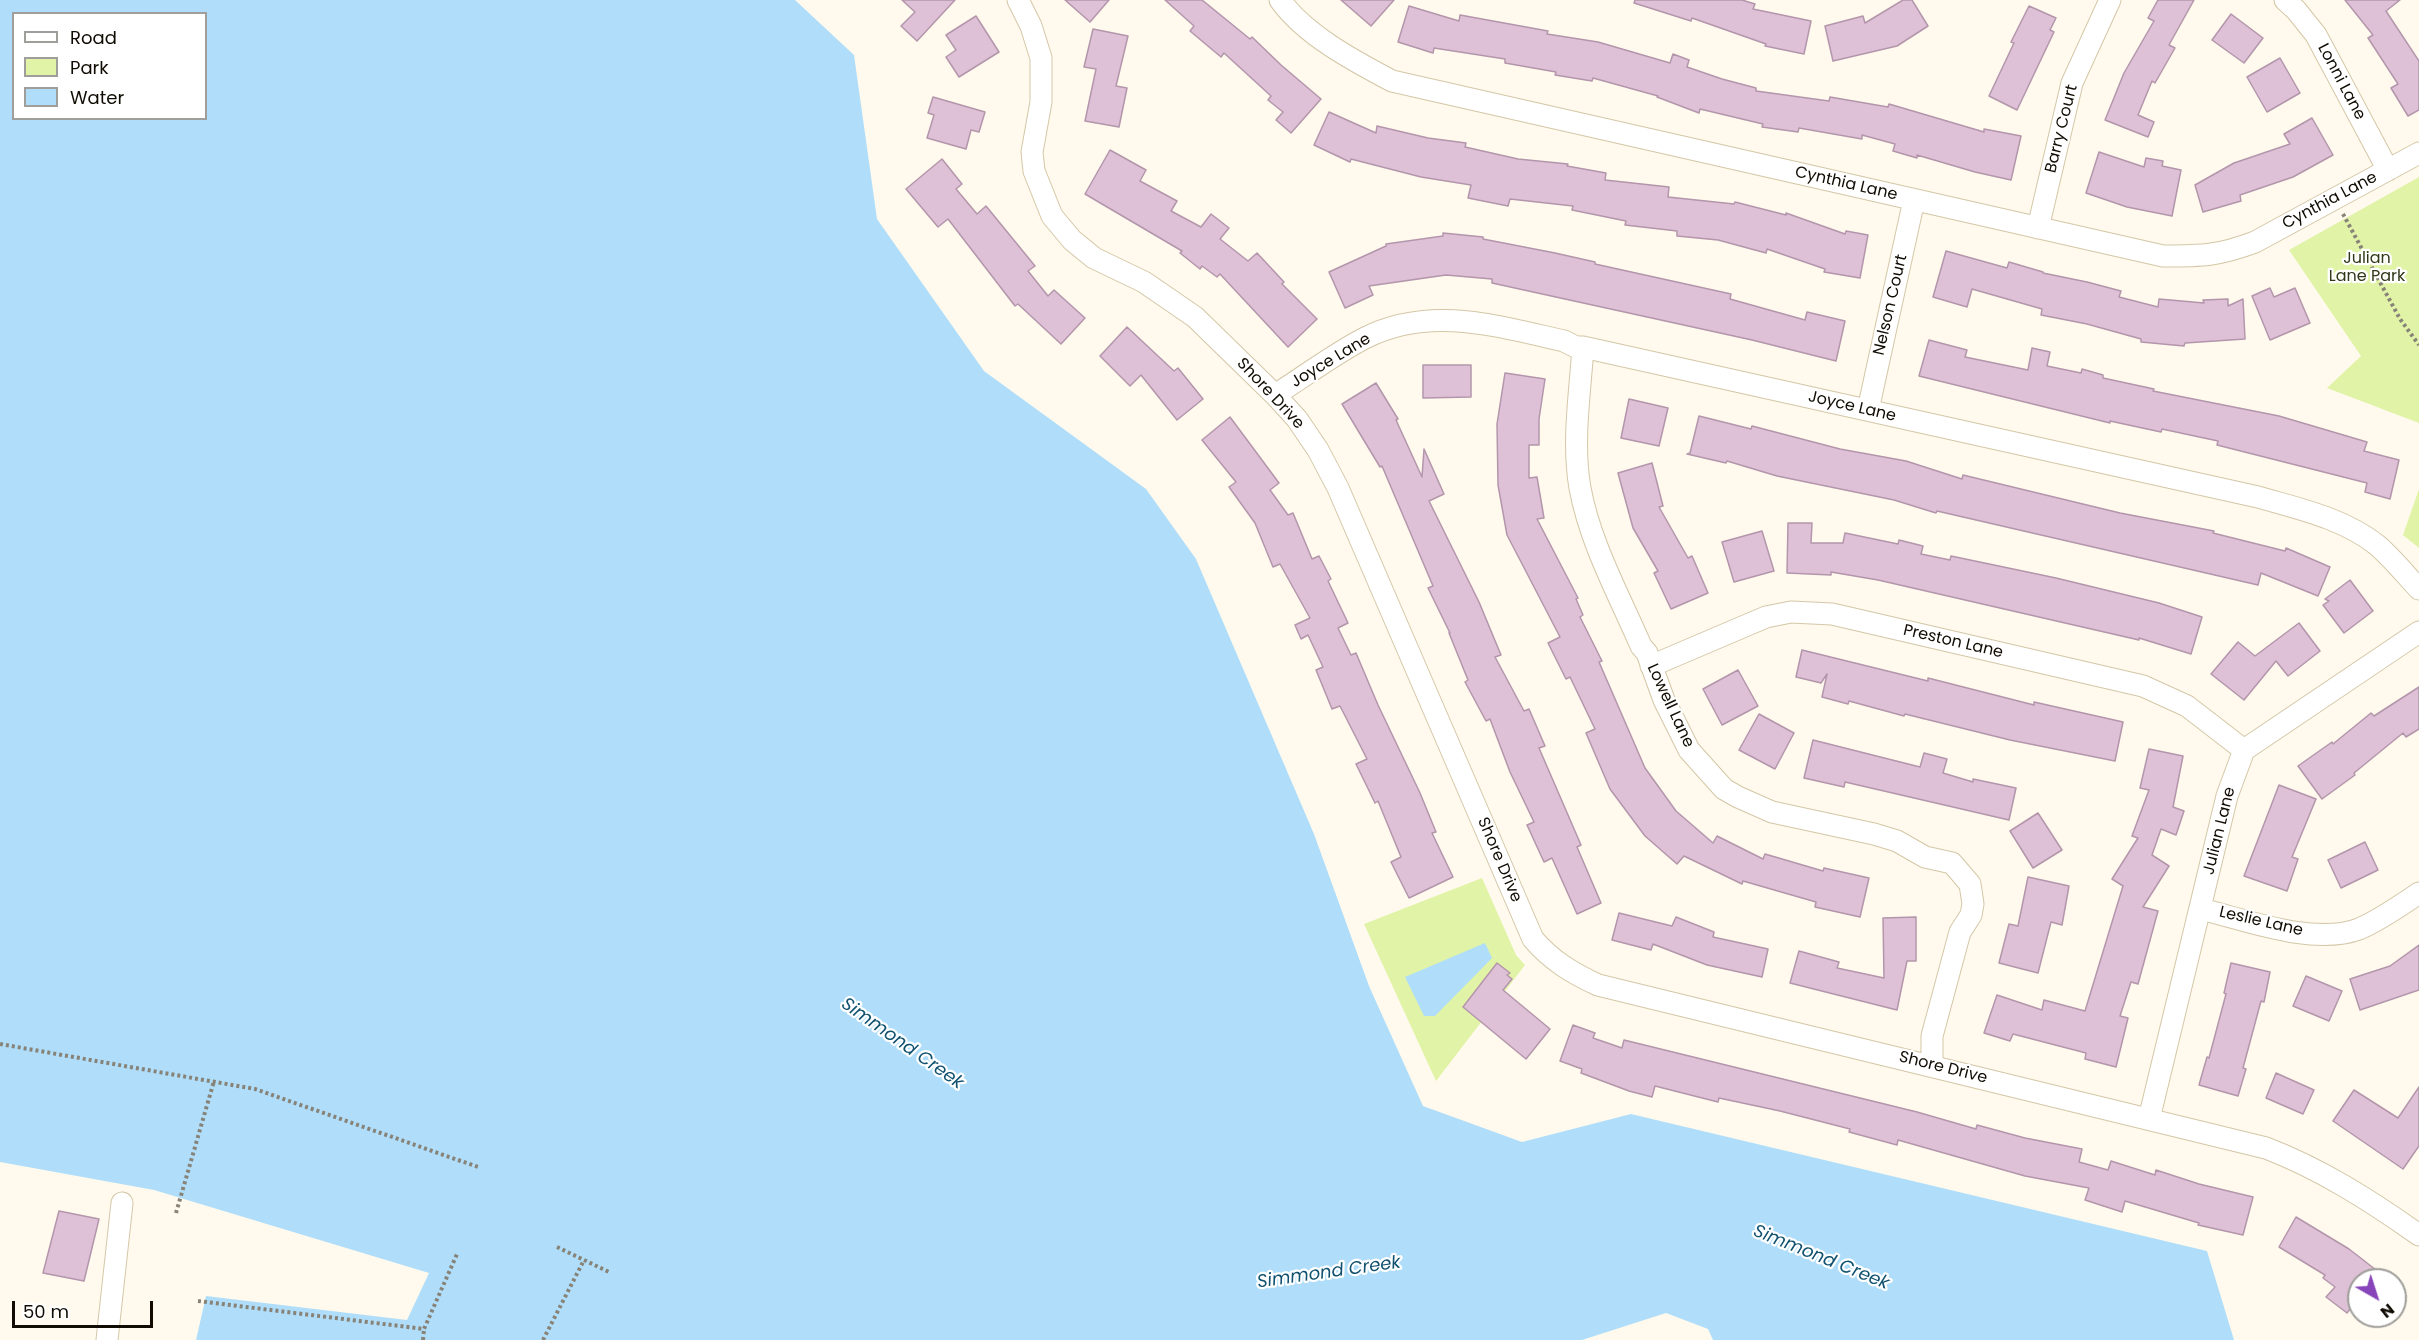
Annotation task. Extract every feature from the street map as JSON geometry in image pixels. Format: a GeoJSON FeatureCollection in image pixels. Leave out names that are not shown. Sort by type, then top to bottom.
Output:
{"type":"FeatureCollection","features":[{"type":"Feature","properties":{"kind":"street","name":"Shore Drive"},"geometry":{"type":"LineString","coordinates":[[1018,0],[1041,58],[1041,102],[1032,152],[1034,171],[1052,216],[1072,240],[1094,258],[1144,282],[1195,317],[1275,395],[1297,419],[1318,450],[1338,488],[1533,939],[1546,955],[1566,970],[1598,985],[2266,1148],[2295,1159],[2329,1177],[2418,1232]]}},
{"type":"Feature","properties":{"kind":"street","name":"Barry Court"},"geometry":{"type":"LineString","coordinates":[[2038,228],[2072,82],[2110,0]]}},
{"type":"Feature","properties":{"kind":"street","name":"Lonni Lane"},"geometry":{"type":"LineString","coordinates":[[2285,0],[2316,35],[2388,170]]}},
{"type":"Feature","properties":{"kind":"street","name":"Cynthia Lane"},"geometry":{"type":"LineString","coordinates":[[1282,1],[1345,57],[1392,81],[2163,256],[2208,256],[2226,253],[2255,242],[2419,153]]}},
{"type":"Feature","properties":{"kind":"street","name":"Nelson Court"},"geometry":{"type":"LineString","coordinates":[[1868,410],[1914,200]]}},
{"type":"Feature","properties":{"kind":"street","name":"Joyce Lane"},"geometry":{"type":"LineString","coordinates":[[1275,395],[1364,338],[1386,329],[1419,321],[1442,319],[1474,321],[1564,341],[1576,347],[2258,498],[2323,516],[2358,532],[2379,546],[2419,588]]}},
{"type":"Feature","properties":{"kind":"street","name":"Lowell Lane"},"geometry":{"type":"LineString","coordinates":[[1583,347],[1577,446],[1580,488],[1594,538],[1641,646],[1647,653],[1664,700],[1689,750],[1724,789],[1738,797],[1772,812],[1874,834],[1897,842],[1925,857],[1952,863],[1971,884],[1973,904],[1971,915],[1960,932],[1932,1036],[1932,1066]]}},
{"type":"Feature","properties":{"kind":"street","name":"Preston Lane"},"geometry":{"type":"LineString","coordinates":[[1651,666],[1766,617],[1791,612],[1832,614],[2143,686],[2187,706],[2244,750]]}},
{"type":"Feature","properties":{"kind":"street"},"geometry":{"type":"LineString","coordinates":[[2244,750],[2419,632]]}},
{"type":"Feature","properties":{"kind":"street","name":"Julian Lane"},"geometry":{"type":"LineString","coordinates":[[2149,1119],[2227,796],[2244,750]]}},
{"type":"Feature","properties":{"kind":"street","name":"Leslie Lane"},"geometry":{"type":"LineString","coordinates":[[2201,909],[2301,933],[2338,934],[2360,928],[2419,893]]}},
{"type":"Feature","properties":{"kind":"street"},"geometry":{"type":"LineString","coordinates":[[107,1340],[122,1203]]}},
{"type":"Feature","properties":{"kind":"path"},"geometry":{"type":"LineString","coordinates":[[2335,198],[2400,319],[2419,345]]}},
{"type":"Feature","properties":{"kind":"path"},"geometry":{"type":"LineString","coordinates":[[0,1044],[255,1089],[478,1167]]}},
{"type":"Feature","properties":{"kind":"path"},"geometry":{"type":"LineString","coordinates":[[176,1213],[214,1081]]}},
{"type":"Feature","properties":{"kind":"path"},"geometry":{"type":"LineString","coordinates":[[557,1247],[609,1272]]}},
{"type":"Feature","properties":{"kind":"path"},"geometry":{"type":"LineString","coordinates":[[423,1340],[424,1329],[457,1254]]}},
{"type":"Feature","properties":{"kind":"path"},"geometry":{"type":"LineString","coordinates":[[543,1340],[584,1260]]}},
{"type":"Feature","properties":{"kind":"path"},"geometry":{"type":"LineString","coordinates":[[198,1301],[424,1329]]}},
{"type":"Feature","properties":{"kind":"green space","name":"Julian Lane Park"},"geometry":{"type":"Polygon","coordinates":[[[2419,177],[2419,423],[2327,388],[2361,356],[2289,250],[2419,177]]]}},
{"type":"Feature","properties":{"kind":"green space"},"geometry":{"type":"Polygon","coordinates":[[[2419,489],[2419,548],[2403,535],[2419,489]]]}},
{"type":"Feature","properties":{"kind":"green space"},"geometry":{"type":"Polygon","coordinates":[[[1482,878],[1516,955],[1525,965],[1436,1081],[1364,924],[1482,878]]]}},
{"type":"Feature","properties":{"kind":"water","name":"Simmond Creek"},"geometry":{"type":"Polygon","coordinates":[[[0,0],[795,0],[854,55],[877,219],[984,371],[1146,489],[1196,559],[1314,834],[1369,986],[1423,1106],[1522,1142],[1631,1114],[2207,1251],[2234,1340],[1713,1340],[1708,1329],[1666,1313],[1582,1340],[196,1340],[206,1296],[407,1320],[429,1273],[154,1190],[0,1162],[0,0]]]}},
{"type":"Feature","properties":{"kind":"water"},"geometry":{"type":"Polygon","coordinates":[[[1485,943],[1492,958],[1435,1016],[1424,1016],[1405,977],[1485,943]]]}},
{"type":"Feature","properties":{"kind":"building"},"geometry":{"type":"Polygon","coordinates":[[[902,0],[955,0],[917,41],[901,26],[915,12],[902,0]]]}},
{"type":"Feature","properties":{"kind":"building"},"geometry":{"type":"Polygon","coordinates":[[[1065,0],[1109,0],[1090,22],[1065,0]]]}},
{"type":"Feature","properties":{"kind":"building"},"geometry":{"type":"Polygon","coordinates":[[[1165,0],[1202,0],[1250,39],[1252,37],[1321,99],[1291,133],[1276,120],[1283,112],[1268,100],[1271,96],[1224,53],[1221,57],[1190,31],[1194,26],[1165,0]]]}},
{"type":"Feature","properties":{"kind":"building"},"geometry":{"type":"Polygon","coordinates":[[[1341,0],[1394,0],[1371,26],[1341,0]]]}},
{"type":"Feature","properties":{"kind":"building"},"geometry":{"type":"Polygon","coordinates":[[[1635,0],[1742,0],[1755,4],[1753,9],[1811,21],[1804,54],[1765,46],[1766,44],[1692,18],[1691,21],[1634,3],[1635,0]]]}},
{"type":"Feature","properties":{"kind":"building"},"geometry":{"type":"Polygon","coordinates":[[[1903,0],[1912,0],[1928,26],[1897,46],[1833,61],[1825,26],[1863,16],[1865,23],[1903,0]]]}},
{"type":"Feature","properties":{"kind":"building"},"geometry":{"type":"Polygon","coordinates":[[[2158,0],[2194,0],[2169,45],[2175,48],[2155,83],[2152,81],[2138,115],[2154,122],[2148,137],[2105,120],[2124,73],[2154,21],[2148,18],[2158,0]]]}},
{"type":"Feature","properties":{"kind":"building"},"geometry":{"type":"Polygon","coordinates":[[[2345,0],[2400,0],[2386,11],[2419,61],[2419,110],[2408,116],[2391,88],[2398,84],[2368,38],[2373,35],[2345,0]]]}},
{"type":"Feature","properties":{"kind":"building"},"geometry":{"type":"Polygon","coordinates":[[[1409,6],[1459,21],[1460,15],[1548,31],[1547,34],[1598,42],[1670,63],[1673,54],[1689,60],[1687,67],[1756,88],[1756,91],[1829,101],[1830,97],[1888,107],[1889,104],[1984,132],[1984,129],[2021,136],[2011,180],[1917,155],[1917,158],[1893,151],[1895,144],[1862,135],[1862,139],[1799,128],[1798,132],[1762,127],[1763,124],[1700,109],[1699,113],[1658,96],[1593,78],[1592,81],[1555,75],[1556,72],[1505,63],[1505,59],[1434,48],[1433,53],[1398,42],[1409,6]]]}},
{"type":"Feature","properties":{"kind":"building"},"geometry":{"type":"Polygon","coordinates":[[[2029,6],[2056,18],[2050,30],[2054,32],[2017,110],[1989,96],[2014,43],[2011,42],[2029,6]]]}},
{"type":"Feature","properties":{"kind":"building"},"geometry":{"type":"Polygon","coordinates":[[[2231,14],[2263,38],[2244,63],[2212,40],[2231,14]]]}},
{"type":"Feature","properties":{"kind":"building"},"geometry":{"type":"Polygon","coordinates":[[[976,16],[999,52],[959,77],[946,57],[956,50],[946,35],[976,16]]]}},
{"type":"Feature","properties":{"kind":"building"},"geometry":{"type":"Polygon","coordinates":[[[1093,29],[1128,36],[1116,86],[1127,88],[1119,127],[1085,121],[1096,69],[1084,67],[1093,29]]]}},
{"type":"Feature","properties":{"kind":"building"},"geometry":{"type":"Polygon","coordinates":[[[2280,58],[2300,93],[2267,112],[2247,77],[2280,58]]]}},
{"type":"Feature","properties":{"kind":"building"},"geometry":{"type":"Polygon","coordinates":[[[933,97],[985,112],[979,132],[971,130],[966,149],[927,138],[934,115],[928,113],[933,97]]]}},
{"type":"Feature","properties":{"kind":"building"},"geometry":{"type":"Polygon","coordinates":[[[1329,112],[1376,133],[1377,126],[1428,138],[1466,143],[1465,147],[1518,159],[1568,164],[1567,166],[1606,173],[1605,180],[1669,187],[1668,197],[1734,204],[1735,202],[1786,215],[1786,213],[1845,234],[1846,231],[1868,235],[1860,278],[1824,272],[1825,269],[1767,249],[1766,253],[1718,240],[1677,236],[1677,231],[1625,225],[1626,221],[1572,210],[1573,206],[1510,199],[1508,206],[1468,198],[1471,185],[1421,177],[1351,159],[1350,162],[1314,145],[1329,112]]]}},
{"type":"Feature","properties":{"kind":"building"},"geometry":{"type":"Polygon","coordinates":[[[2312,118],[2333,155],[2293,177],[2240,195],[2241,201],[2203,212],[2195,185],[2234,163],[2290,144],[2284,134],[2312,118]]]}},
{"type":"Feature","properties":{"kind":"building"},"geometry":{"type":"Polygon","coordinates":[[[1110,150],[1146,170],[1140,181],[1177,201],[1171,211],[1201,227],[1211,214],[1229,228],[1220,239],[1248,261],[1257,253],[1284,282],[1282,284],[1317,319],[1288,347],[1220,274],[1217,277],[1202,266],[1200,269],[1180,253],[1182,251],[1085,194],[1110,150]]]}},
{"type":"Feature","properties":{"kind":"building"},"geometry":{"type":"Polygon","coordinates":[[[2099,152],[2144,167],[2146,158],[2163,161],[2162,166],[2181,170],[2172,216],[2127,207],[2086,193],[2099,152]]]}},
{"type":"Feature","properties":{"kind":"building"},"geometry":{"type":"Polygon","coordinates":[[[942,159],[962,184],[956,189],[977,214],[986,206],[1035,266],[1028,271],[1048,296],[1054,290],[1085,318],[1061,344],[1018,304],[1015,306],[948,219],[938,227],[906,189],[942,159]]]}},
{"type":"Feature","properties":{"kind":"building"},"geometry":{"type":"Polygon","coordinates":[[[1443,233],[1483,237],[1483,239],[1555,253],[1731,294],[1730,299],[1805,320],[1807,312],[1845,321],[1836,361],[1752,340],[1492,283],[1492,279],[1446,275],[1369,286],[1373,295],[1345,308],[1329,272],[1386,244],[1443,236],[1443,233]]]}},
{"type":"Feature","properties":{"kind":"building"},"geometry":{"type":"Polygon","coordinates":[[[1946,251],[2007,268],[2009,262],[2043,273],[2087,282],[2121,291],[2119,297],[2158,307],[2159,299],[2204,303],[2203,300],[2228,299],[2228,306],[2243,299],[2245,339],[2185,343],[2184,346],[2141,342],[2141,339],[2087,324],[2041,315],[2042,309],[1972,289],[1967,307],[1933,297],[1946,251]]]}},
{"type":"Feature","properties":{"kind":"building"},"geometry":{"type":"Polygon","coordinates":[[[2270,288],[2274,297],[2295,288],[2310,323],[2270,340],[2252,296],[2270,288]]]}},
{"type":"Feature","properties":{"kind":"building"},"geometry":{"type":"Polygon","coordinates":[[[1127,327],[1174,371],[1178,368],[1203,399],[1177,420],[1141,375],[1130,386],[1100,356],[1127,327]]]}},
{"type":"Feature","properties":{"kind":"building"},"geometry":{"type":"Polygon","coordinates":[[[1929,340],[1967,350],[1965,357],[2028,370],[2032,348],[2050,352],[2047,366],[2081,373],[2082,369],[2103,375],[2103,378],[2154,389],[2153,391],[2279,416],[2367,442],[2364,451],[2399,460],[2390,499],[2365,492],[2367,483],[2217,445],[2218,441],[2162,429],[2161,432],[2110,421],[2110,423],[1919,376],[1929,340]]]}},
{"type":"Feature","properties":{"kind":"building"},"geometry":{"type":"Polygon","coordinates":[[[1423,365],[1471,365],[1471,397],[1423,398],[1423,365]]]}},
{"type":"Feature","properties":{"kind":"building"},"geometry":{"type":"Polygon","coordinates":[[[1505,373],[1545,379],[1539,419],[1539,445],[1529,445],[1529,478],[1537,477],[1544,518],[1537,519],[1578,598],[1576,599],[1583,615],[1580,617],[1602,661],[1599,662],[1645,768],[1676,811],[1713,843],[1717,836],[1763,859],[1765,854],[1823,871],[1824,868],[1869,878],[1860,917],[1815,907],[1816,902],[1743,881],[1742,884],[1684,856],[1677,864],[1645,836],[1610,789],[1586,733],[1595,729],[1570,677],[1566,679],[1548,643],[1560,637],[1507,535],[1498,485],[1497,424],[1505,373]]]}},
{"type":"Feature","properties":{"kind":"building"},"geometry":{"type":"Polygon","coordinates":[[[1376,383],[1398,419],[1396,420],[1422,477],[1424,449],[1444,494],[1429,501],[1479,602],[1501,655],[1495,657],[1524,711],[1529,709],[1545,746],[1539,748],[1581,845],[1577,847],[1601,903],[1577,914],[1552,858],[1544,862],[1527,825],[1534,822],[1510,772],[1490,719],[1486,721],[1465,682],[1468,680],[1450,633],[1428,588],[1433,586],[1382,466],[1380,467],[1342,404],[1376,383]]]}},
{"type":"Feature","properties":{"kind":"building"},"geometry":{"type":"Polygon","coordinates":[[[1629,399],[1668,408],[1659,446],[1621,438],[1629,399]]]}},
{"type":"Feature","properties":{"kind":"building"},"geometry":{"type":"Polygon","coordinates":[[[1699,416],[1751,429],[1752,426],[1840,449],[1906,461],[1962,479],[1963,475],[2120,513],[2214,531],[2213,533],[2285,551],[2286,548],[2330,567],[2318,596],[2261,573],[2258,585],[1937,511],[1936,513],[1894,500],[1777,476],[1727,461],[1726,463],[1687,454],[1690,453],[1699,416]]]}},
{"type":"Feature","properties":{"kind":"building"},"geometry":{"type":"Polygon","coordinates":[[[1230,417],[1279,483],[1270,490],[1288,515],[1293,513],[1312,559],[1319,556],[1331,579],[1328,581],[1348,623],[1338,628],[1351,655],[1356,653],[1420,793],[1436,832],[1432,833],[1453,877],[1409,898],[1391,862],[1401,857],[1378,801],[1375,803],[1356,764],[1367,759],[1340,706],[1332,709],[1316,670],[1323,667],[1308,635],[1301,639],[1295,625],[1310,618],[1280,564],[1273,567],[1255,523],[1229,487],[1236,482],[1202,440],[1230,417]]]}},
{"type":"Feature","properties":{"kind":"building"},"geometry":{"type":"Polygon","coordinates":[[[1652,463],[1663,506],[1659,507],[1688,558],[1692,556],[1708,593],[1671,609],[1654,573],[1658,571],[1633,528],[1618,473],[1652,463]]]}},
{"type":"Feature","properties":{"kind":"building"},"geometry":{"type":"Polygon","coordinates":[[[1788,523],[1812,523],[1811,543],[1843,543],[1845,533],[1898,544],[1899,540],[1923,546],[1921,554],[1950,560],[1951,556],[2056,578],[2159,603],[2202,617],[2191,654],[2139,638],[2139,640],[1878,580],[1831,572],[1831,575],[1787,573],[1788,523]]]}},
{"type":"Feature","properties":{"kind":"building"},"geometry":{"type":"Polygon","coordinates":[[[1762,531],[1774,571],[1734,582],[1722,542],[1762,531]]]}},
{"type":"Feature","properties":{"kind":"building"},"geometry":{"type":"Polygon","coordinates":[[[2350,580],[2373,611],[2344,633],[2323,605],[2329,601],[2325,599],[2350,580]]]}},
{"type":"Feature","properties":{"kind":"building"},"geometry":{"type":"Polygon","coordinates":[[[2299,623],[2320,651],[2288,676],[2276,661],[2244,700],[2211,674],[2238,642],[2255,656],[2299,623]]]}},
{"type":"Feature","properties":{"kind":"building"},"geometry":{"type":"Polygon","coordinates":[[[1802,650],[1928,681],[1928,678],[2034,705],[2034,702],[2123,722],[2115,761],[2010,740],[1849,701],[1848,704],[1822,697],[1827,674],[1821,683],[1796,677],[1802,650]]]}},
{"type":"Feature","properties":{"kind":"building"},"geometry":{"type":"Polygon","coordinates":[[[1738,670],[1758,706],[1722,725],[1703,689],[1738,670]]]}},
{"type":"Feature","properties":{"kind":"building"},"geometry":{"type":"Polygon","coordinates":[[[2419,687],[2419,729],[2406,737],[2403,733],[2354,773],[2355,775],[2322,799],[2298,766],[2332,742],[2333,744],[2371,713],[2374,716],[2419,687]]]}},
{"type":"Feature","properties":{"kind":"building"},"geometry":{"type":"Polygon","coordinates":[[[1759,714],[1794,733],[1775,769],[1739,750],[1759,714]]]}},
{"type":"Feature","properties":{"kind":"building"},"geometry":{"type":"Polygon","coordinates":[[[1813,740],[1920,767],[1924,753],[1947,759],[1943,773],[1973,782],[1973,779],[2016,788],[2009,820],[1845,782],[1844,787],[1804,778],[1813,740]]]}},
{"type":"Feature","properties":{"kind":"building"},"geometry":{"type":"Polygon","coordinates":[[[2149,749],[2183,756],[2173,807],[2184,811],[2176,835],[2161,829],[2152,855],[2169,866],[2143,907],[2158,911],[2138,984],[2131,982],[2120,1016],[2128,1018],[2116,1067],[2085,1059],[2086,1053],[2013,1034],[2010,1041],[1984,1033],[1997,995],[2042,1010],[2044,1000],[2085,1011],[2123,886],[2112,879],[2138,838],[2132,836],[2149,790],[2140,788],[2149,749]]]}},
{"type":"Feature","properties":{"kind":"building"},"geometry":{"type":"Polygon","coordinates":[[[2279,785],[2316,799],[2292,857],[2298,859],[2287,891],[2244,876],[2279,785]]]}},
{"type":"Feature","properties":{"kind":"building"},"geometry":{"type":"Polygon","coordinates":[[[2038,813],[2062,850],[2033,868],[2010,831],[2038,813]]]}},
{"type":"Feature","properties":{"kind":"building"},"geometry":{"type":"Polygon","coordinates":[[[2365,842],[2378,870],[2341,888],[2328,860],[2365,842]]]}},
{"type":"Feature","properties":{"kind":"building"},"geometry":{"type":"Polygon","coordinates":[[[2028,877],[2069,886],[2062,925],[2051,922],[2038,973],[1999,963],[2009,924],[2018,926],[2028,877]]]}},
{"type":"Feature","properties":{"kind":"building"},"geometry":{"type":"Polygon","coordinates":[[[1619,913],[1672,926],[1676,917],[1714,932],[1713,937],[1768,949],[1762,977],[1707,965],[1653,944],[1651,950],[1612,940],[1619,913]]]}},
{"type":"Feature","properties":{"kind":"building"},"geometry":{"type":"Polygon","coordinates":[[[1916,917],[1916,961],[1907,961],[1897,1010],[1790,983],[1799,951],[1839,962],[1837,968],[1884,978],[1883,918],[1916,917]]]}},
{"type":"Feature","properties":{"kind":"building"},"geometry":{"type":"Polygon","coordinates":[[[2419,945],[2419,990],[2360,1010],[2350,979],[2390,966],[2419,945]]]}},
{"type":"Feature","properties":{"kind":"building"},"geometry":{"type":"Polygon","coordinates":[[[1497,963],[1510,973],[1507,975],[1512,979],[1503,990],[1550,1029],[1526,1059],[1463,1007],[1497,963]]]}},
{"type":"Feature","properties":{"kind":"building"},"geometry":{"type":"Polygon","coordinates":[[[2231,963],[2270,972],[2264,1002],[2261,1001],[2243,1068],[2246,1069],[2238,1096],[2199,1085],[2207,1057],[2209,1058],[2226,994],[2224,993],[2231,963]]]}},
{"type":"Feature","properties":{"kind":"building"},"geometry":{"type":"Polygon","coordinates":[[[2306,976],[2342,991],[2329,1021],[2293,1006],[2306,976]]]}},
{"type":"Feature","properties":{"kind":"building"},"geometry":{"type":"Polygon","coordinates":[[[1573,1025],[1595,1033],[1593,1038],[1622,1048],[1624,1040],[1917,1112],[1976,1129],[1977,1125],[2025,1138],[2082,1149],[2079,1162],[2108,1170],[2111,1161],[2155,1175],[2156,1170],[2199,1184],[2253,1197],[2243,1235],[2198,1225],[2199,1223],[2125,1201],[2122,1212],[2085,1200],[2089,1188],[2025,1176],[1898,1140],[1897,1145],[1849,1132],[1850,1129],[1780,1111],[1719,1098],[1718,1102],[1655,1086],[1652,1097],[1629,1091],[1581,1073],[1582,1069],[1560,1061],[1573,1025]]]}},
{"type":"Feature","properties":{"kind":"building"},"geometry":{"type":"Polygon","coordinates":[[[2276,1073],[2314,1090],[2303,1114],[2266,1098],[2276,1073]]]}},
{"type":"Feature","properties":{"kind":"building"},"geometry":{"type":"Polygon","coordinates":[[[2419,1087],[2419,1146],[2403,1169],[2333,1121],[2354,1090],[2398,1118],[2419,1087]]]}},
{"type":"Feature","properties":{"kind":"building"},"geometry":{"type":"Polygon","coordinates":[[[59,1211],[99,1219],[84,1281],[43,1273],[59,1211]]]}},
{"type":"Feature","properties":{"kind":"building"},"geometry":{"type":"Polygon","coordinates":[[[2296,1217],[2349,1249],[2374,1268],[2347,1268],[2347,1313],[2326,1297],[2335,1287],[2323,1278],[2325,1275],[2279,1247],[2296,1217]]]}}]}
